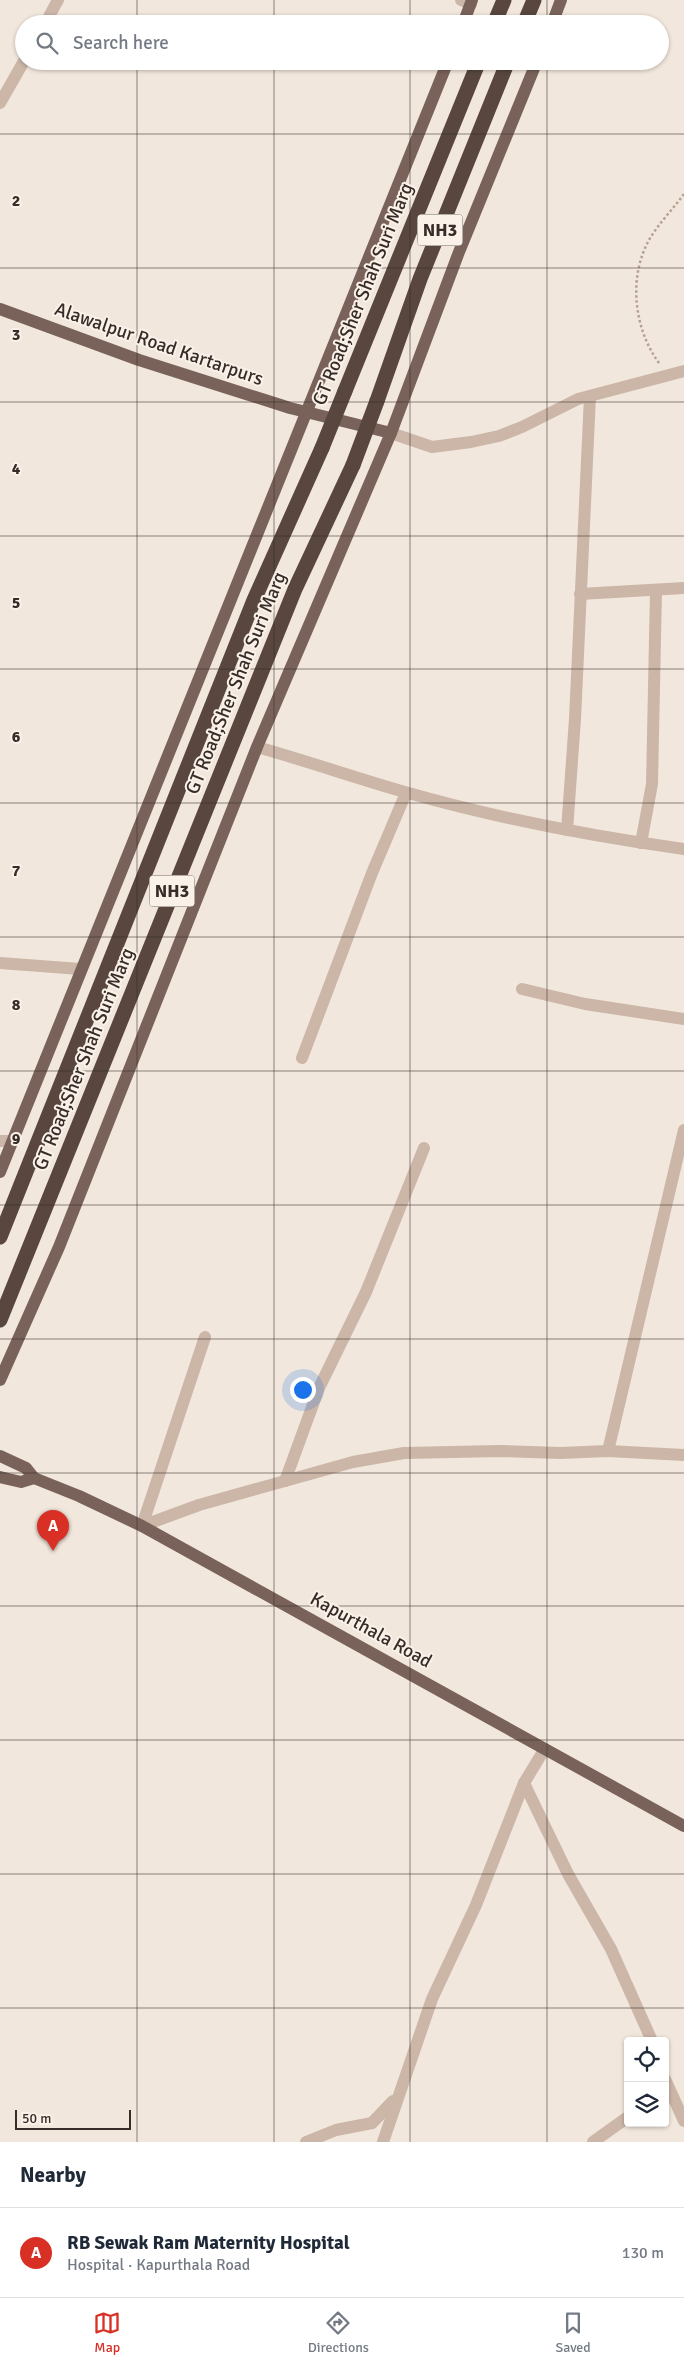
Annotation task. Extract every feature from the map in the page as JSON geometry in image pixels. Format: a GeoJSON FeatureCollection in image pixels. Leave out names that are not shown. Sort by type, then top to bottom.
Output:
{"type":"FeatureCollection","features":[{"type":"Feature","properties":{"kind":"highway"},"geometry":{"type":"LineString","coordinates":[[498,15],[504,0]]}},
{"type":"Feature","properties":{"kind":"highway"},"geometry":{"type":"LineString","coordinates":[[528,15],[534,0]]}},
{"type":"Feature","properties":{"kind":"highway","name":"GT Road;Sher Shah Suri Marg"},"geometry":{"type":"LineString","coordinates":[[0,1237],[254,600],[322,448],[475,70]]}},
{"type":"Feature","properties":{"kind":"highway","name":"GT Road;Sher Shah Suri Marg"},"geometry":{"type":"LineString","coordinates":[[0,1320],[295,589],[352,465],[377,401],[420,278],[504,70]]}},
{"type":"Feature","properties":{"kind":"main road"},"geometry":{"type":"LineString","coordinates":[[555,15],[561,0]]}},
{"type":"Feature","properties":{"kind":"main road"},"geometry":{"type":"LineString","coordinates":[[465,15],[468,1]]}},
{"type":"Feature","properties":{"kind":"main road"},"geometry":{"type":"LineString","coordinates":[[0,1172],[6,1141],[80,970],[444,70]]}},
{"type":"Feature","properties":{"kind":"main road"},"geometry":{"type":"LineString","coordinates":[[0,1380],[59,1247],[257,747],[391,433],[459,252],[533,70]]}},
{"type":"Feature","properties":{"kind":"main road","name":"Alawalpur Road Kartarpurs"},"geometry":{"type":"LineString","coordinates":[[0,309],[139,360],[290,408],[391,433]]}},
{"type":"Feature","properties":{"kind":"main road","name":"Kapurthala Road"},"geometry":{"type":"LineString","coordinates":[[0,1456],[26,1468],[34,1478],[79,1496],[142,1526],[684,1826]]}},
{"type":"Feature","properties":{"kind":"main road","name":"Kapurthala Road"},"geometry":{"type":"LineString","coordinates":[[0,1477],[21,1482],[34,1478]]}},
{"type":"Feature","properties":{"kind":"street"},"geometry":{"type":"LineString","coordinates":[[49,15],[58,0]]}},
{"type":"Feature","properties":{"kind":"street"},"geometry":{"type":"LineString","coordinates":[[0,103],[19,70]]}},
{"type":"Feature","properties":{"kind":"street"},"geometry":{"type":"LineString","coordinates":[[391,433],[432,447],[471,442],[499,436],[569,403],[590,396],[667,375],[683,375]]}},
{"type":"Feature","properties":{"kind":"street"},"geometry":{"type":"LineString","coordinates":[[566,830],[575,720],[590,396]]}},
{"type":"Feature","properties":{"kind":"street"},"geometry":{"type":"LineString","coordinates":[[580,594],[684,588]]}},
{"type":"Feature","properties":{"kind":"street"},"geometry":{"type":"LineString","coordinates":[[641,843],[652,784],[656,591]]}},
{"type":"Feature","properties":{"kind":"street"},"geometry":{"type":"LineString","coordinates":[[257,747],[406,792],[566,830],[684,849]]}},
{"type":"Feature","properties":{"kind":"street"},"geometry":{"type":"LineString","coordinates":[[302,1058],[372,873],[406,792]]}},
{"type":"Feature","properties":{"kind":"street"},"geometry":{"type":"LineString","coordinates":[[0,962],[80,970]]}},
{"type":"Feature","properties":{"kind":"street"},"geometry":{"type":"LineString","coordinates":[[522,990],[585,1004],[684,1019]]}},
{"type":"Feature","properties":{"kind":"street"},"geometry":{"type":"LineString","coordinates":[[608,1451],[684,1130]]}},
{"type":"Feature","properties":{"kind":"street"},"geometry":{"type":"LineString","coordinates":[[285,1481],[320,1388],[370,1282],[424,1148]]}},
{"type":"Feature","properties":{"kind":"street"},"geometry":{"type":"LineString","coordinates":[[142,1526],[205,1337]]}},
{"type":"Feature","properties":{"kind":"street"},"geometry":{"type":"LineString","coordinates":[[142,1526],[199,1505],[353,1462],[404,1453],[500,1451],[560,1453],[608,1451],[684,1455]]}},
{"type":"Feature","properties":{"kind":"street"},"geometry":{"type":"LineString","coordinates":[[382,2142],[432,1999],[476,1905],[524,1783],[544,1750]]}},
{"type":"Feature","properties":{"kind":"street"},"geometry":{"type":"LineString","coordinates":[[524,1783],[568,1874],[611,1949],[650,2037]]}},
{"type":"Feature","properties":{"kind":"street"},"geometry":{"type":"LineString","coordinates":[[669,2091],[684,2121]]}},
{"type":"Feature","properties":{"kind":"street"},"geometry":{"type":"LineString","coordinates":[[306,2142],[336,2130],[372,2123],[396,2099]]}},
{"type":"Feature","properties":{"kind":"street"},"geometry":{"type":"LineString","coordinates":[[593,2142],[624,2120]]}},
{"type":"Feature","properties":{"kind":"path"},"geometry":{"type":"LineString","coordinates":[[667,375],[648,347],[637,310],[635,294],[645,248],[654,232],[684,194]]}},
{"type":"Feature","properties":{"kind":"place","name":"RB Sewak Ram Maternity Hospital"},"geometry":{"type":"Point","coordinates":[53,1551]}}]}
